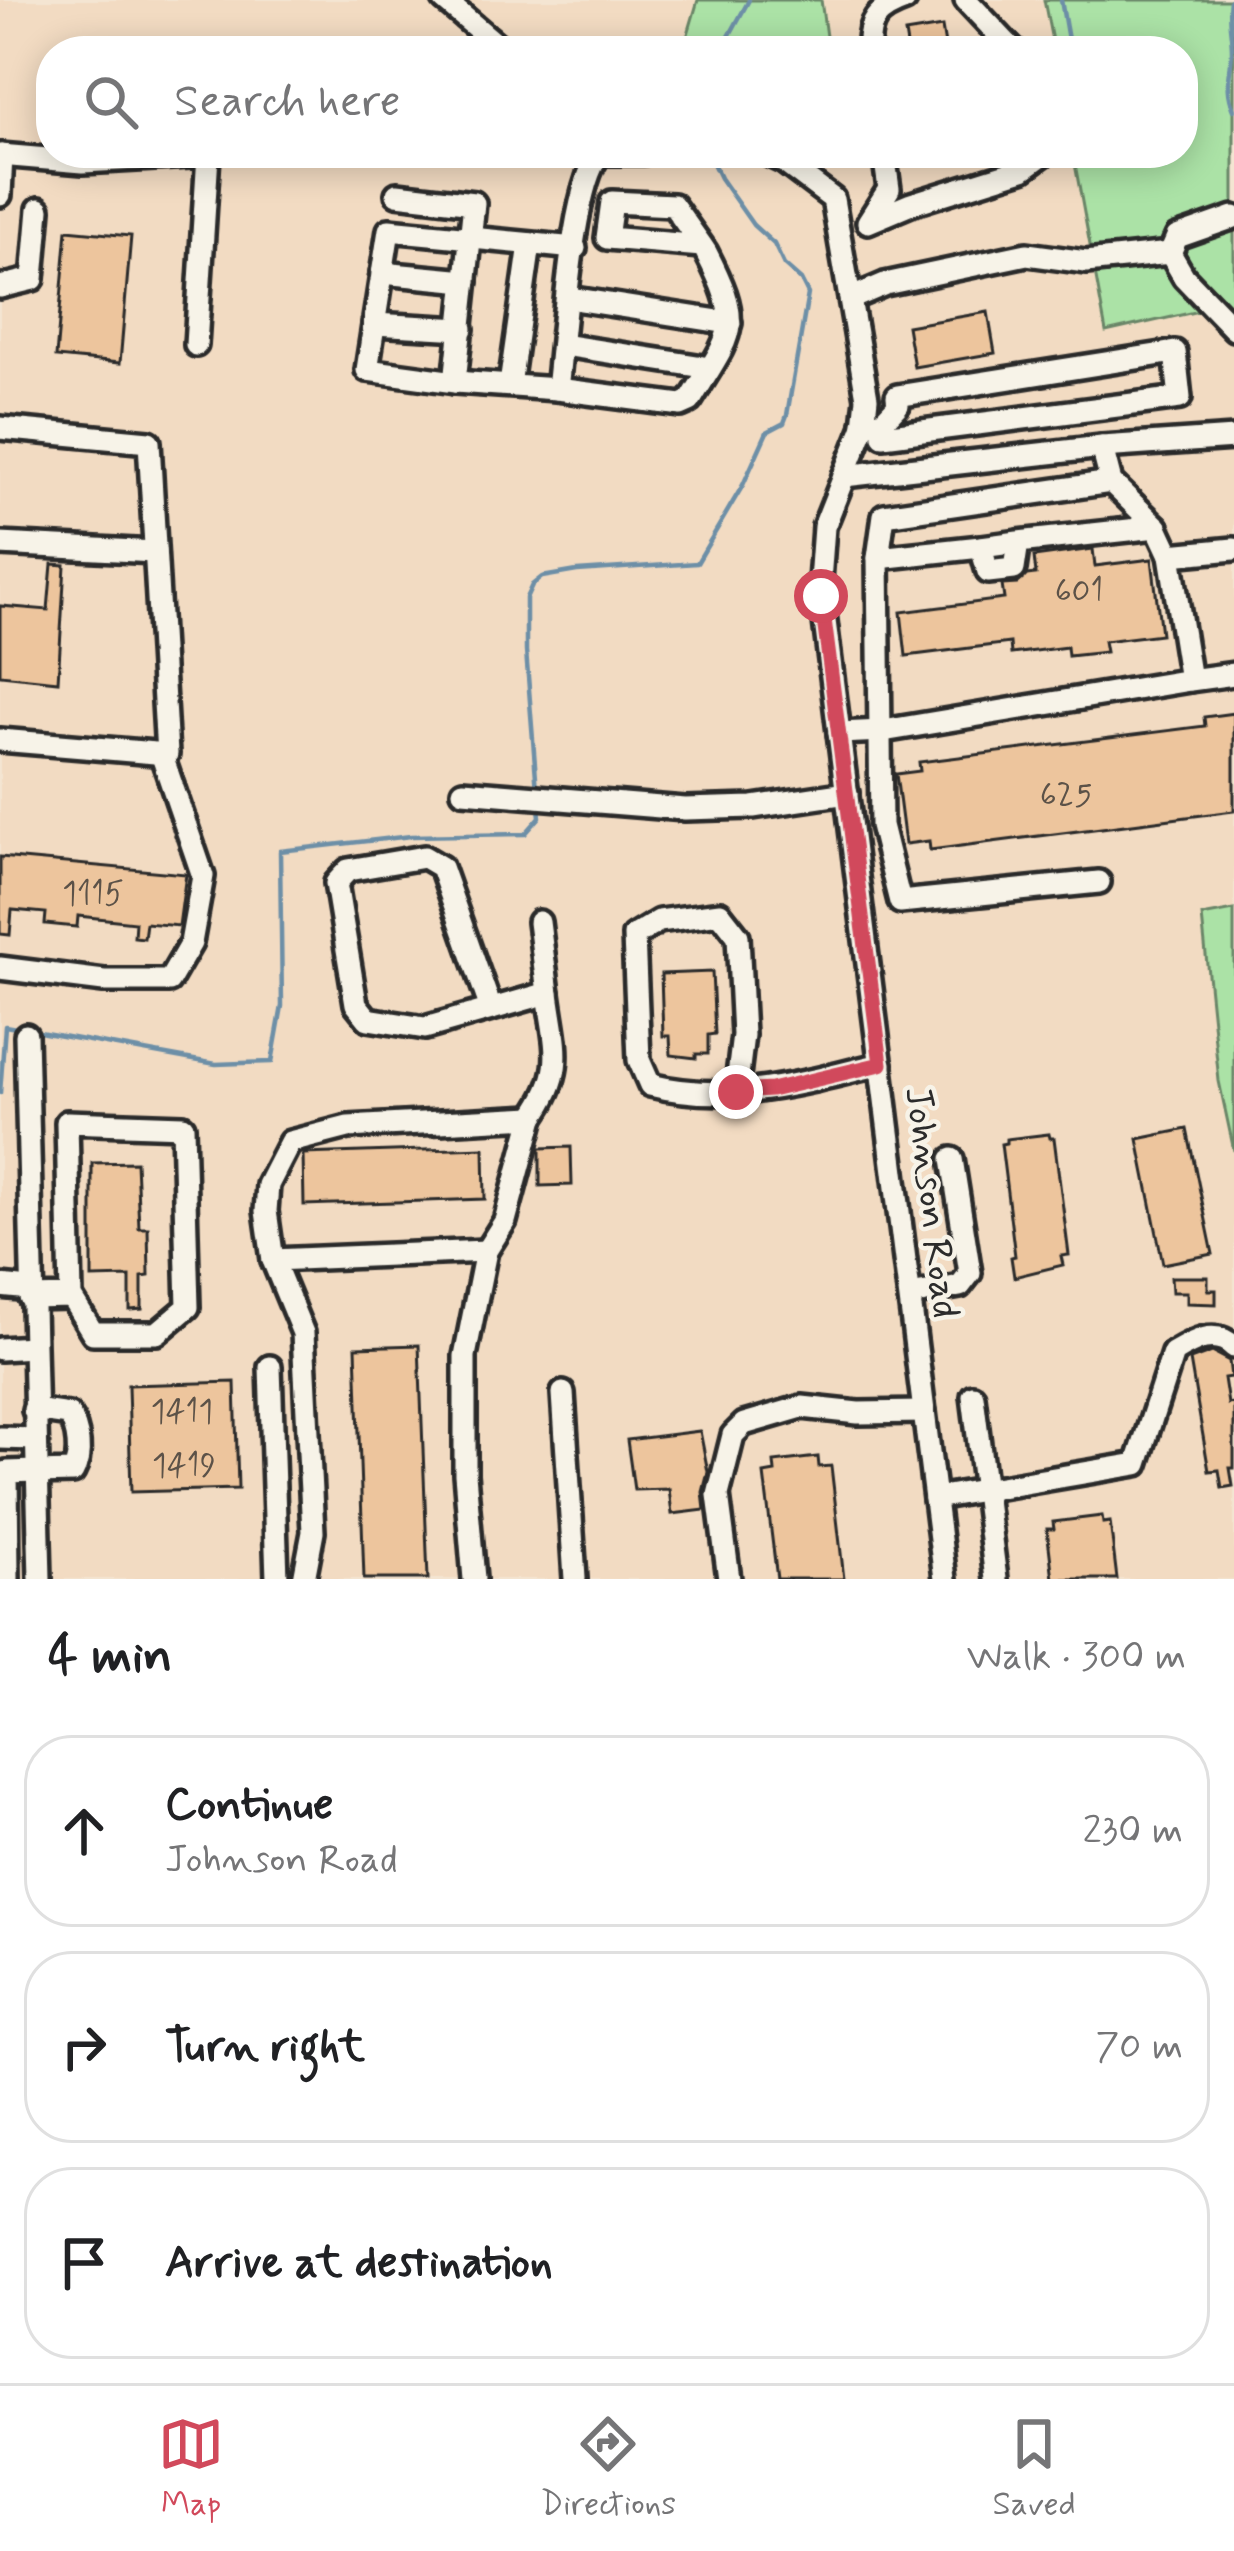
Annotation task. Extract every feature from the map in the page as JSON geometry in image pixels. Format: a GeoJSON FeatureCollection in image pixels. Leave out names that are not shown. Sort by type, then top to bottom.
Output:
{"type":"FeatureCollection","features":[{"type":"Feature","properties":{"kind":"street"},"geometry":{"type":"LineString","coordinates":[[444,0],[486,36]]}},
{"type":"Feature","properties":{"kind":"street"},"geometry":{"type":"LineString","coordinates":[[868,36],[868,28],[881,9],[905,0]]}},
{"type":"Feature","properties":{"kind":"street"},"geometry":{"type":"LineString","coordinates":[[966,0],[1000,36]]}},
{"type":"Feature","properties":{"kind":"street"},"geometry":{"type":"LineString","coordinates":[[0,195],[1,155],[36,158]]}},
{"type":"Feature","properties":{"kind":"street"},"geometry":{"type":"LineString","coordinates":[[196,345],[207,168]]}},
{"type":"Feature","properties":{"kind":"street"},"geometry":{"type":"LineString","coordinates":[[557,389],[589,168]]}},
{"type":"Feature","properties":{"kind":"street","name":"Johnson Road"},"geometry":{"type":"LineString","coordinates":[[792,168],[833,199],[873,423],[824,526],[820,580],[945,1579]]}},
{"type":"Feature","properties":{"kind":"street"},"geometry":{"type":"LineString","coordinates":[[868,222],[889,189],[886,168]]}},
{"type":"Feature","properties":{"kind":"street"},"geometry":{"type":"LineString","coordinates":[[839,233],[910,204],[1024,168]]}},
{"type":"Feature","properties":{"kind":"street"},"geometry":{"type":"LineString","coordinates":[[397,194],[473,203],[455,382]]}},
{"type":"Feature","properties":{"kind":"street"},"geometry":{"type":"LineString","coordinates":[[0,287],[33,279],[39,209]]}},
{"type":"Feature","properties":{"kind":"street"},"geometry":{"type":"LineString","coordinates":[[1170,254],[1177,237],[1234,217]]}},
{"type":"Feature","properties":{"kind":"street"},"geometry":{"type":"LineString","coordinates":[[575,248],[389,230],[367,370],[681,405],[690,401],[728,338],[730,323],[728,294],[702,246]]}},
{"type":"Feature","properties":{"kind":"street"},"geometry":{"type":"LineString","coordinates":[[509,385],[530,244]]}},
{"type":"Feature","properties":{"kind":"street"},"geometry":{"type":"LineString","coordinates":[[852,298],[884,284],[1028,254],[1086,262],[1170,254]]}},
{"type":"Feature","properties":{"kind":"street"},"geometry":{"type":"LineString","coordinates":[[1170,254],[1184,277],[1234,329]]}},
{"type":"Feature","properties":{"kind":"street"},"geometry":{"type":"LineString","coordinates":[[382,273],[466,281]]}},
{"type":"Feature","properties":{"kind":"street"},"geometry":{"type":"LineString","coordinates":[[569,298],[730,323]]}},
{"type":"Feature","properties":{"kind":"street"},"geometry":{"type":"LineString","coordinates":[[374,324],[462,329]]}},
{"type":"Feature","properties":{"kind":"street"},"geometry":{"type":"LineString","coordinates":[[563,345],[710,368]]}},
{"type":"Feature","properties":{"kind":"street"},"geometry":{"type":"LineString","coordinates":[[1174,352],[1180,398],[884,436],[873,423],[898,405],[897,396],[1174,352]]}},
{"type":"Feature","properties":{"kind":"street"},"geometry":{"type":"LineString","coordinates":[[0,428],[148,442],[167,754],[0,740]]}},
{"type":"Feature","properties":{"kind":"street"},"geometry":{"type":"LineString","coordinates":[[844,476],[1102,447],[1234,438]]}},
{"type":"Feature","properties":{"kind":"street"},"geometry":{"type":"LineString","coordinates":[[1102,447],[1111,482],[1156,526],[1170,555],[1190,680]]}},
{"type":"Feature","properties":{"kind":"street"},"geometry":{"type":"LineString","coordinates":[[1099,882],[900,902],[881,825],[878,558],[884,515],[1111,482]]}},
{"type":"Feature","properties":{"kind":"street"},"geometry":{"type":"LineString","coordinates":[[878,558],[981,547],[988,572],[1014,569],[1018,542],[1156,526]]}},
{"type":"Feature","properties":{"kind":"street"},"geometry":{"type":"LineString","coordinates":[[0,544],[155,552]]}},
{"type":"Feature","properties":{"kind":"street"},"geometry":{"type":"LineString","coordinates":[[1170,555],[1234,549]]}},
{"type":"Feature","properties":{"kind":"street"},"geometry":{"type":"LineString","coordinates":[[839,733],[883,731],[1234,674]]}},
{"type":"Feature","properties":{"kind":"street"},"geometry":{"type":"LineString","coordinates":[[0,968],[104,981],[170,981],[191,943],[203,876],[161,754]]}},
{"type":"Feature","properties":{"kind":"street"},"geometry":{"type":"LineString","coordinates":[[463,791],[685,809],[753,807],[848,793]]}},
{"type":"Feature","properties":{"kind":"street"},"geometry":{"type":"LineString","coordinates":[[491,1009],[441,867],[424,857],[347,870],[336,883],[356,1004],[368,1019],[425,1028],[548,993]]}},
{"type":"Feature","properties":{"kind":"street"},"geometry":{"type":"LineString","coordinates":[[736,1092],[742,1035],[738,936],[720,914],[659,921],[634,936],[639,1060],[650,1084],[692,1095],[771,1090],[881,1064]]}},
{"type":"Feature","properties":{"kind":"street"},"geometry":{"type":"LineString","coordinates":[[474,1579],[465,1474],[465,1356],[486,1252],[506,1221],[533,1117],[553,1089],[558,1064],[539,922]]}},
{"type":"Feature","properties":{"kind":"street"},"geometry":{"type":"LineString","coordinates":[[26,1035],[30,1293],[32,1347],[34,1410],[35,1439],[36,1472],[38,1530],[40,1578],[8,1579],[7,1472],[36,1472],[74,1472],[79,1462],[76,1425],[69,1415],[34,1410]]}},
{"type":"Feature","properties":{"kind":"street"},"geometry":{"type":"LineString","coordinates":[[304,1579],[313,1528],[303,1334],[273,1260],[266,1211],[268,1185],[290,1142],[348,1126],[533,1117]]}},
{"type":"Feature","properties":{"kind":"street"},"geometry":{"type":"LineString","coordinates":[[67,1122],[183,1126],[188,1307],[157,1333],[93,1333],[71,1297],[67,1122]]}},
{"type":"Feature","properties":{"kind":"street"},"geometry":{"type":"LineString","coordinates":[[910,1295],[960,1286],[970,1273],[952,1159]]}},
{"type":"Feature","properties":{"kind":"street"},"geometry":{"type":"LineString","coordinates":[[273,1260],[486,1252]]}},
{"type":"Feature","properties":{"kind":"street"},"geometry":{"type":"LineString","coordinates":[[0,1286],[71,1297]]}},
{"type":"Feature","properties":{"kind":"street"},"geometry":{"type":"LineString","coordinates":[[935,1498],[1137,1465],[1174,1353],[1198,1339],[1216,1337],[1234,1347]]}},
{"type":"Feature","properties":{"kind":"street"},"geometry":{"type":"LineString","coordinates":[[0,1349],[32,1347]]}},
{"type":"Feature","properties":{"kind":"street"},"geometry":{"type":"LineString","coordinates":[[270,1366],[277,1579]]}},
{"type":"Feature","properties":{"kind":"street"},"geometry":{"type":"LineString","coordinates":[[563,1393],[574,1579]]}},
{"type":"Feature","properties":{"kind":"street"},"geometry":{"type":"LineString","coordinates":[[973,1396],[996,1579]]}},
{"type":"Feature","properties":{"kind":"street"},"geometry":{"type":"LineString","coordinates":[[729,1579],[718,1495],[733,1435],[744,1424],[802,1407],[858,1413],[925,1412]]}},
{"type":"Feature","properties":{"kind":"street"},"geometry":{"type":"LineString","coordinates":[[0,1438],[35,1439]]}},
{"type":"Feature","properties":{"kind":"street"},"geometry":{"type":"LineString","coordinates":[[275,1530],[313,1528]]}},
{"type":"Feature","properties":{"kind":"street"},"geometry":{"type":"LineString","coordinates":[[7,1530],[38,1530]]}},
{"type":"Feature","properties":{"kind":"shaded area"},"geometry":{"type":"Polygon","coordinates":[[[0,0],[1234,0],[1234,1579],[0,1579],[0,0]]]}},
{"type":"Feature","properties":{"kind":"green space"},"geometry":{"type":"Polygon","coordinates":[[[698,0],[821,0],[826,36],[687,36],[698,0]]]}},
{"type":"Feature","properties":{"kind":"green space"},"geometry":{"type":"Polygon","coordinates":[[[1044,0],[1234,0],[1234,303],[1106,332],[1076,168],[1198,168],[1198,36],[1051,36],[1044,0]]]}},
{"type":"Feature","properties":{"kind":"green space"},"geometry":{"type":"Polygon","coordinates":[[[1234,910],[1234,1151],[1219,1081],[1202,916],[1234,910]]]}},
{"type":"Feature","properties":{"kind":"building"},"geometry":{"type":"Polygon","coordinates":[[[942,27],[944,36],[906,36],[942,27]]]}},
{"type":"Feature","properties":{"kind":"building"},"geometry":{"type":"Polygon","coordinates":[[[67,230],[131,236],[120,363],[56,357],[67,230]]]}},
{"type":"Feature","properties":{"kind":"building"},"geometry":{"type":"Polygon","coordinates":[[[988,312],[995,353],[914,367],[907,326],[988,312]]]}},
{"type":"Feature","properties":{"kind":"building"},"geometry":{"type":"Polygon","coordinates":[[[1093,549],[1095,566],[1152,559],[1161,634],[1104,641],[1106,652],[1068,656],[1067,647],[1011,654],[1010,643],[906,656],[901,612],[1004,599],[1002,585],[1017,584],[1036,574],[1034,557],[1093,549]]]}},
{"type":"Feature","properties":{"kind":"building"},"geometry":{"type":"Polygon","coordinates":[[[52,564],[65,565],[58,681],[0,675],[0,606],[48,610],[52,564]]]}},
{"type":"Feature","properties":{"kind":"building"},"geometry":{"type":"Polygon","coordinates":[[[1234,713],[1234,811],[930,850],[929,841],[905,844],[896,774],[920,771],[919,762],[1205,726],[1204,717],[1234,713]]]}},
{"type":"Feature","properties":{"kind":"building"},"geometry":{"type":"Polygon","coordinates":[[[0,857],[186,874],[179,926],[146,923],[144,938],[134,937],[135,922],[78,916],[77,927],[45,924],[46,913],[12,910],[10,935],[0,934],[0,857]]]}},
{"type":"Feature","properties":{"kind":"building"},"geometry":{"type":"Polygon","coordinates":[[[712,972],[715,1034],[708,1035],[708,1054],[696,1054],[696,1058],[671,1055],[670,1036],[663,1036],[661,974],[712,972]]]}},
{"type":"Feature","properties":{"kind":"building"},"geometry":{"type":"Polygon","coordinates":[[[1187,1129],[1213,1254],[1163,1264],[1138,1139],[1187,1129]]]}},
{"type":"Feature","properties":{"kind":"building"},"geometry":{"type":"Polygon","coordinates":[[[1049,1134],[1054,1138],[1069,1255],[1061,1256],[1063,1265],[1014,1277],[1001,1144],[1006,1139],[1049,1134]]]}},
{"type":"Feature","properties":{"kind":"building"},"geometry":{"type":"Polygon","coordinates":[[[571,1147],[572,1185],[540,1186],[540,1148],[571,1147]]]}},
{"type":"Feature","properties":{"kind":"building"},"geometry":{"type":"Polygon","coordinates":[[[484,1148],[485,1199],[304,1205],[303,1154],[484,1148]]]}},
{"type":"Feature","properties":{"kind":"building"},"geometry":{"type":"Polygon","coordinates":[[[136,1162],[139,1228],[148,1228],[149,1276],[142,1277],[142,1309],[130,1310],[130,1277],[92,1278],[92,1163],[136,1162]]]}},
{"type":"Feature","properties":{"kind":"building"},"geometry":{"type":"Polygon","coordinates":[[[1171,1277],[1208,1277],[1208,1290],[1216,1290],[1216,1304],[1187,1303],[1187,1292],[1172,1292],[1171,1277]]]}},
{"type":"Feature","properties":{"kind":"building"},"geometry":{"type":"Polygon","coordinates":[[[419,1345],[428,1579],[364,1579],[356,1347],[419,1345]]]}},
{"type":"Feature","properties":{"kind":"building"},"geometry":{"type":"Polygon","coordinates":[[[1212,1352],[1229,1361],[1231,1377],[1224,1378],[1228,1404],[1234,1403],[1233,1486],[1222,1488],[1219,1470],[1209,1471],[1190,1360],[1212,1352]]]}},
{"type":"Feature","properties":{"kind":"building"},"geometry":{"type":"Polygon","coordinates":[[[235,1382],[238,1489],[131,1492],[128,1385],[235,1382]]]}},
{"type":"Feature","properties":{"kind":"building"},"geometry":{"type":"Polygon","coordinates":[[[700,1431],[708,1472],[705,1510],[672,1514],[669,1489],[634,1490],[627,1440],[700,1431]]]}},
{"type":"Feature","properties":{"kind":"building"},"geometry":{"type":"Polygon","coordinates":[[[818,1457],[819,1467],[831,1466],[844,1579],[777,1579],[764,1474],[775,1472],[774,1462],[818,1457]]]}},
{"type":"Feature","properties":{"kind":"building"},"geometry":{"type":"Polygon","coordinates":[[[1102,1516],[1103,1523],[1110,1522],[1117,1579],[1053,1579],[1047,1529],[1054,1529],[1053,1522],[1102,1516]]]}},
{"type":"Feature","properties":{"kind":"waterway"},"geometry":{"type":"LineString","coordinates":[[729,36],[749,0]]}},
{"type":"Feature","properties":{"kind":"waterway"},"geometry":{"type":"LineString","coordinates":[[1061,0],[1067,36]]}},
{"type":"Feature","properties":{"kind":"waterway"},"geometry":{"type":"LineString","coordinates":[[1230,0],[1229,88],[1234,110]]}},
{"type":"Feature","properties":{"kind":"waterway"},"geometry":{"type":"LineString","coordinates":[[537,790],[526,651],[526,598],[532,585],[542,577],[577,571],[697,563],[743,485],[767,432],[784,423],[787,415],[808,294],[715,168]]}},
{"type":"Feature","properties":{"kind":"waterway"},"geometry":{"type":"LineString","coordinates":[[34,1031],[216,1064],[272,1062],[282,1006],[280,851],[411,836],[525,834],[540,817],[539,807]]}},
{"type":"Feature","properties":{"kind":"waterway"},"geometry":{"type":"LineString","coordinates":[[0,1093],[5,1026],[22,1029]]}},
{"type":"Feature","properties":{"kind":"route"},"geometry":{"type":"LineString","coordinates":[[736,1092],[771,1090],[881,1064],[821,596]]}}]}
